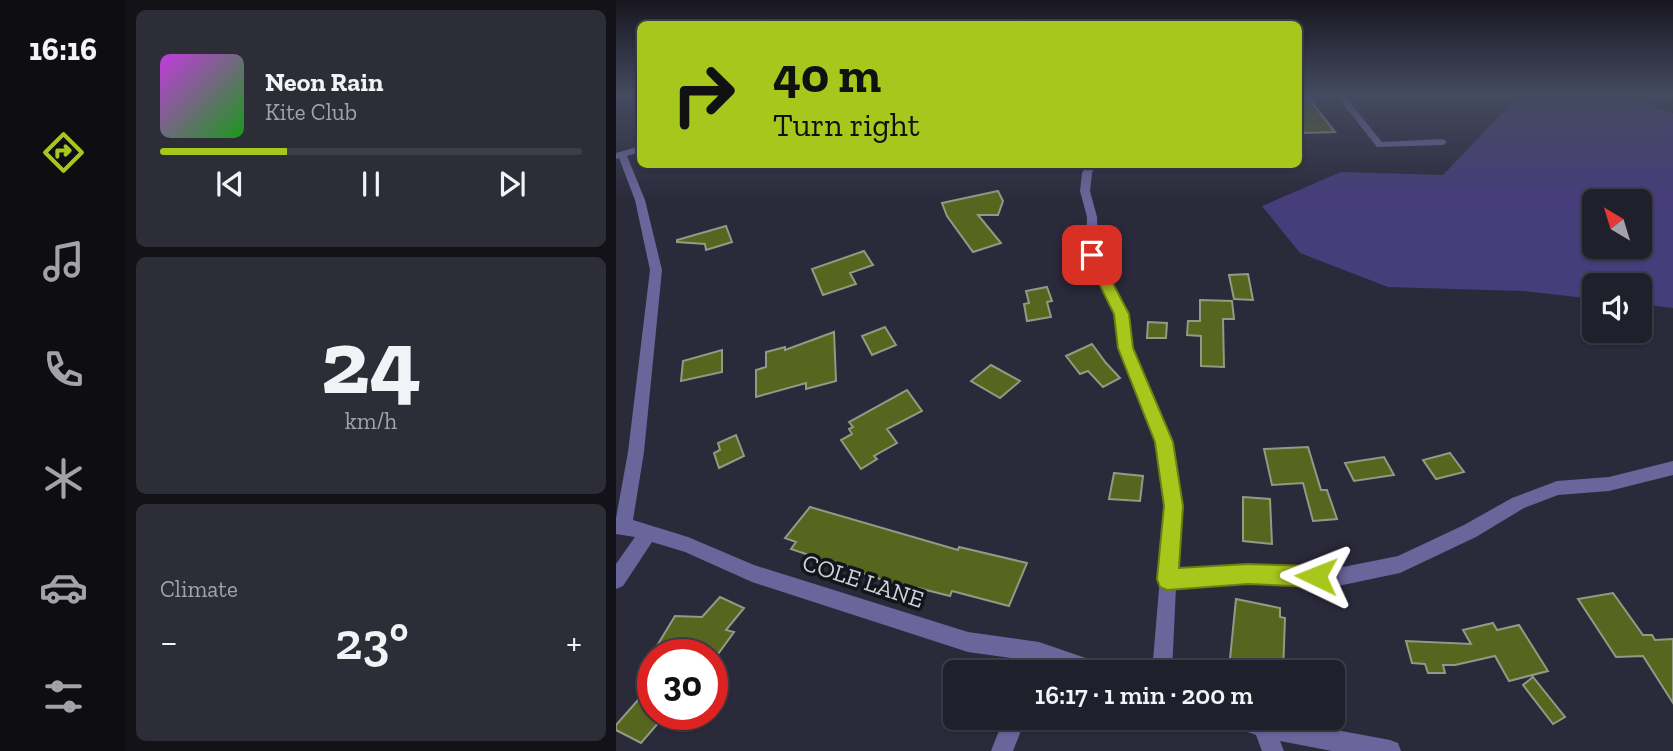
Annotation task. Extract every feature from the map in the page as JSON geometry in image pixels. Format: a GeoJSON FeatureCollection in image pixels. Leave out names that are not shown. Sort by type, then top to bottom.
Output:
{"type":"FeatureCollection","features":[{"type":"Feature","properties":{"kind":"street"},"geometry":{"type":"LineString","coordinates":[[1368,130],[1380,145],[1443,142]]}},
{"type":"Feature","properties":{"kind":"street"},"geometry":{"type":"LineString","coordinates":[[620,526],[636,452],[656,270],[640,200],[618,154],[637,149]]}},
{"type":"Feature","properties":{"kind":"street"},"geometry":{"type":"LineString","coordinates":[[1090,168],[1085,191],[1092,217],[1092,255],[1122,314],[1125,348],[1164,442],[1174,506],[1163,660]]}},
{"type":"Feature","properties":{"kind":"street"},"geometry":{"type":"LineString","coordinates":[[1167,579],[1248,574],[1338,577],[1400,564],[1470,531],[1518,503],[1557,488],[1609,484],[1673,468]]}},
{"type":"Feature","properties":{"kind":"street","name":"COLE LANE"},"geometry":{"type":"LineString","coordinates":[[620,526],[688,545],[752,573],[968,642],[1039,652],[1063,660]]}},
{"type":"Feature","properties":{"kind":"street"},"geometry":{"type":"LineString","coordinates":[[616,580],[648,533]]}},
{"type":"Feature","properties":{"kind":"street"},"geometry":{"type":"LineString","coordinates":[[1036,660],[1039,652]]}},
{"type":"Feature","properties":{"kind":"street"},"geometry":{"type":"LineString","coordinates":[[1002,751],[1010,730]]}},
{"type":"Feature","properties":{"kind":"street"},"geometry":{"type":"LineString","coordinates":[[1265,730],[1273,751]]}},
{"type":"Feature","properties":{"kind":"street"},"geometry":{"type":"LineString","coordinates":[[1280,730],[1390,751]]}},
{"type":"Feature","properties":{"kind":"shaded area"},"geometry":{"type":"Polygon","coordinates":[[[1486,130],[1673,130],[1673,308],[1652,305],[1652,273],[1582,273],[1582,298],[1523,291],[1388,287],[1300,253],[1262,206],[1341,172],[1443,175],[1486,130]]]}},
{"type":"Feature","properties":{"kind":"building"},"geometry":{"type":"Polygon","coordinates":[[[1303,130],[1335,132],[1305,133],[1303,130]]]}},
{"type":"Feature","properties":{"kind":"building"},"geometry":{"type":"Polygon","coordinates":[[[998,191],[1003,201],[998,215],[978,215],[1001,243],[973,252],[947,216],[942,203],[998,191]]]}},
{"type":"Feature","properties":{"kind":"building"},"geometry":{"type":"Polygon","coordinates":[[[726,226],[732,242],[706,250],[705,244],[677,242],[677,240],[726,226]]]}},
{"type":"Feature","properties":{"kind":"building"},"geometry":{"type":"Polygon","coordinates":[[[864,251],[873,265],[850,273],[856,284],[823,295],[812,269],[864,251]]]}},
{"type":"Feature","properties":{"kind":"building"},"geometry":{"type":"Polygon","coordinates":[[[1248,274],[1253,300],[1234,299],[1229,275],[1248,274]]]}},
{"type":"Feature","properties":{"kind":"building"},"geometry":{"type":"Polygon","coordinates":[[[1047,287],[1052,301],[1047,302],[1051,317],[1027,321],[1024,304],[1029,303],[1026,291],[1047,287]]]}},
{"type":"Feature","properties":{"kind":"building"},"geometry":{"type":"Polygon","coordinates":[[[1200,300],[1232,301],[1234,319],[1223,319],[1224,367],[1201,366],[1201,336],[1187,335],[1188,321],[1200,321],[1200,300]]]}},
{"type":"Feature","properties":{"kind":"building"},"geometry":{"type":"Polygon","coordinates":[[[1148,322],[1167,323],[1166,338],[1147,338],[1148,322]]]}},
{"type":"Feature","properties":{"kind":"building"},"geometry":{"type":"Polygon","coordinates":[[[885,327],[896,345],[872,355],[862,336],[885,327]]]}},
{"type":"Feature","properties":{"kind":"building"},"geometry":{"type":"Polygon","coordinates":[[[834,332],[836,381],[806,389],[806,383],[756,397],[756,370],[766,367],[766,352],[785,347],[785,350],[834,332]]]}},
{"type":"Feature","properties":{"kind":"building"},"geometry":{"type":"Polygon","coordinates":[[[1092,344],[1120,378],[1103,387],[1088,371],[1080,374],[1066,356],[1092,344]]]}},
{"type":"Feature","properties":{"kind":"building"},"geometry":{"type":"Polygon","coordinates":[[[722,350],[722,372],[681,381],[683,361],[722,350]]]}},
{"type":"Feature","properties":{"kind":"building"},"geometry":{"type":"Polygon","coordinates":[[[991,365],[1020,381],[1000,398],[971,381],[991,365]]]}},
{"type":"Feature","properties":{"kind":"building"},"geometry":{"type":"Polygon","coordinates":[[[907,390],[922,411],[887,429],[897,443],[874,456],[877,459],[861,469],[841,440],[852,434],[849,429],[853,427],[849,422],[907,390]]]}},
{"type":"Feature","properties":{"kind":"building"},"geometry":{"type":"Polygon","coordinates":[[[736,435],[744,456],[719,468],[714,453],[720,450],[718,443],[736,435]]]}},
{"type":"Feature","properties":{"kind":"building"},"geometry":{"type":"Polygon","coordinates":[[[1308,447],[1321,490],[1327,490],[1337,519],[1313,521],[1303,483],[1272,485],[1264,449],[1308,447]]]}},
{"type":"Feature","properties":{"kind":"building"},"geometry":{"type":"Polygon","coordinates":[[[1450,453],[1464,472],[1436,479],[1423,460],[1450,453]]]}},
{"type":"Feature","properties":{"kind":"building"},"geometry":{"type":"Polygon","coordinates":[[[1384,457],[1394,475],[1354,481],[1345,463],[1384,457]]]}},
{"type":"Feature","properties":{"kind":"building"},"geometry":{"type":"Polygon","coordinates":[[[1114,473],[1143,476],[1140,501],[1109,499],[1114,473]]]}},
{"type":"Feature","properties":{"kind":"building"},"geometry":{"type":"Polygon","coordinates":[[[1243,497],[1270,499],[1272,544],[1243,541],[1243,497]]]}},
{"type":"Feature","properties":{"kind":"building"},"geometry":{"type":"Polygon","coordinates":[[[810,507],[958,550],[959,547],[1027,563],[1009,606],[952,591],[950,596],[918,588],[916,591],[791,549],[796,542],[785,538],[810,507]]]}},
{"type":"Feature","properties":{"kind":"building"},"geometry":{"type":"Polygon","coordinates":[[[1613,593],[1643,635],[1652,635],[1655,640],[1673,639],[1673,703],[1643,656],[1616,657],[1578,599],[1613,593]]]}},
{"type":"Feature","properties":{"kind":"building"},"geometry":{"type":"Polygon","coordinates":[[[720,597],[744,608],[726,630],[734,632],[728,640],[661,639],[675,616],[702,617],[720,597]]]}},
{"type":"Feature","properties":{"kind":"building"},"geometry":{"type":"Polygon","coordinates":[[[1236,599],[1280,608],[1280,617],[1285,618],[1283,660],[1230,660],[1236,599]]]}},
{"type":"Feature","properties":{"kind":"building"},"geometry":{"type":"Polygon","coordinates":[[[1493,623],[1497,630],[1519,625],[1548,671],[1509,681],[1495,656],[1443,665],[1445,673],[1428,673],[1425,664],[1412,663],[1406,641],[1471,644],[1463,630],[1493,623]]]}},
{"type":"Feature","properties":{"kind":"building"},"geometry":{"type":"Polygon","coordinates":[[[1533,677],[1565,717],[1553,724],[1523,685],[1533,677]]]}},
{"type":"Feature","properties":{"kind":"building"},"geometry":{"type":"Polygon","coordinates":[[[637,701],[637,730],[652,730],[641,743],[616,730],[616,725],[637,701]]]}},
{"type":"Feature","properties":{"kind":"route"},"geometry":{"type":"LineString","coordinates":[[1092,255],[1122,314],[1125,348],[1164,442],[1174,506],[1167,579],[1248,574],[1316,576]]}}]}
